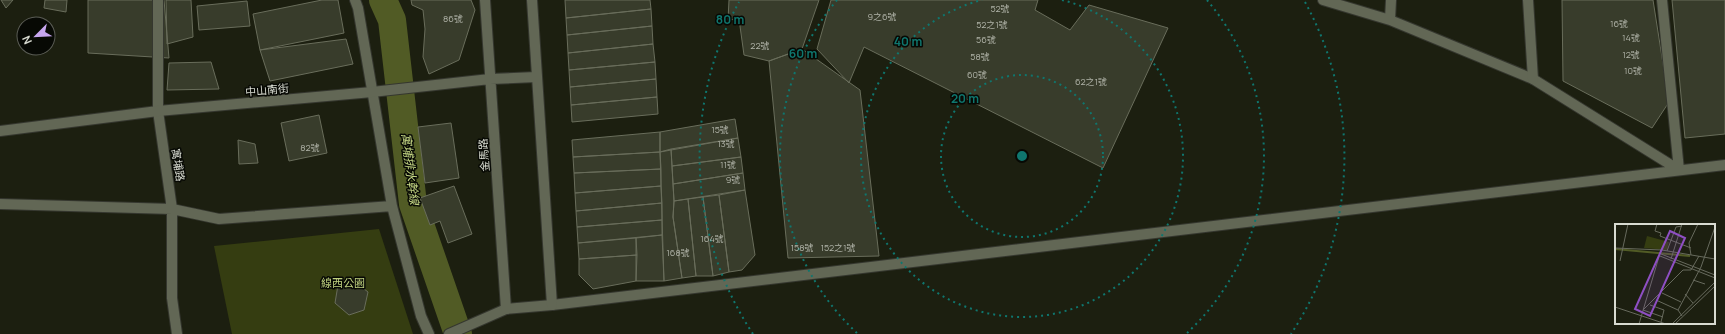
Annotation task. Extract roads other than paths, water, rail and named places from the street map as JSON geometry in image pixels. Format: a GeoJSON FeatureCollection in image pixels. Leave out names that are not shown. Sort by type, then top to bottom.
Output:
{"type":"FeatureCollection","features":[{"type":"Feature","properties":{"kind":"street","name":"寓埔路"},"geometry":{"type":"LineString","coordinates":[[158,0],[158,111],[172,209],[172,298],[177,334]]}},
{"type":"Feature","properties":{"kind":"street"},"geometry":{"type":"LineString","coordinates":[[355,0],[358,8],[392,206],[421,316],[429,334]]}},
{"type":"Feature","properties":{"kind":"street","name":"金馬路"},"geometry":{"type":"LineString","coordinates":[[485,0],[506,308]]}},
{"type":"Feature","properties":{"kind":"street"},"geometry":{"type":"LineString","coordinates":[[532,0],[552,305]]}},
{"type":"Feature","properties":{"kind":"street"},"geometry":{"type":"LineString","coordinates":[[1323,0],[1390,20],[1533,79],[1680,170]]}},
{"type":"Feature","properties":{"kind":"street"},"geometry":{"type":"LineString","coordinates":[[1390,0],[1390,20]]}},
{"type":"Feature","properties":{"kind":"street"},"geometry":{"type":"LineString","coordinates":[[1528,0],[1533,79]]}},
{"type":"Feature","properties":{"kind":"street"},"geometry":{"type":"LineString","coordinates":[[1662,0],[1680,170]]}},
{"type":"Feature","properties":{"kind":"street","name":"中山南街"},"geometry":{"type":"LineString","coordinates":[[0,131],[158,111],[372,92],[490,79],[536,77]]}},
{"type":"Feature","properties":{"kind":"street"},"geometry":{"type":"LineString","coordinates":[[449,334],[506,308],[552,305],[1725,165]]}},
{"type":"Feature","properties":{"kind":"street"},"geometry":{"type":"LineString","coordinates":[[0,204],[172,209],[218,219],[392,206]]}},
{"type":"Feature","properties":{"kind":"waterway","name":"寓埔排水幹線"},"geometry":{"type":"LineString","coordinates":[[383,0],[392,20],[413,204],[458,334]]}},
{"type":"Feature","properties":{"kind":"park label","name":"線西公園"},"geometry":{"type":"Point","coordinates":[343,283]}}]}
